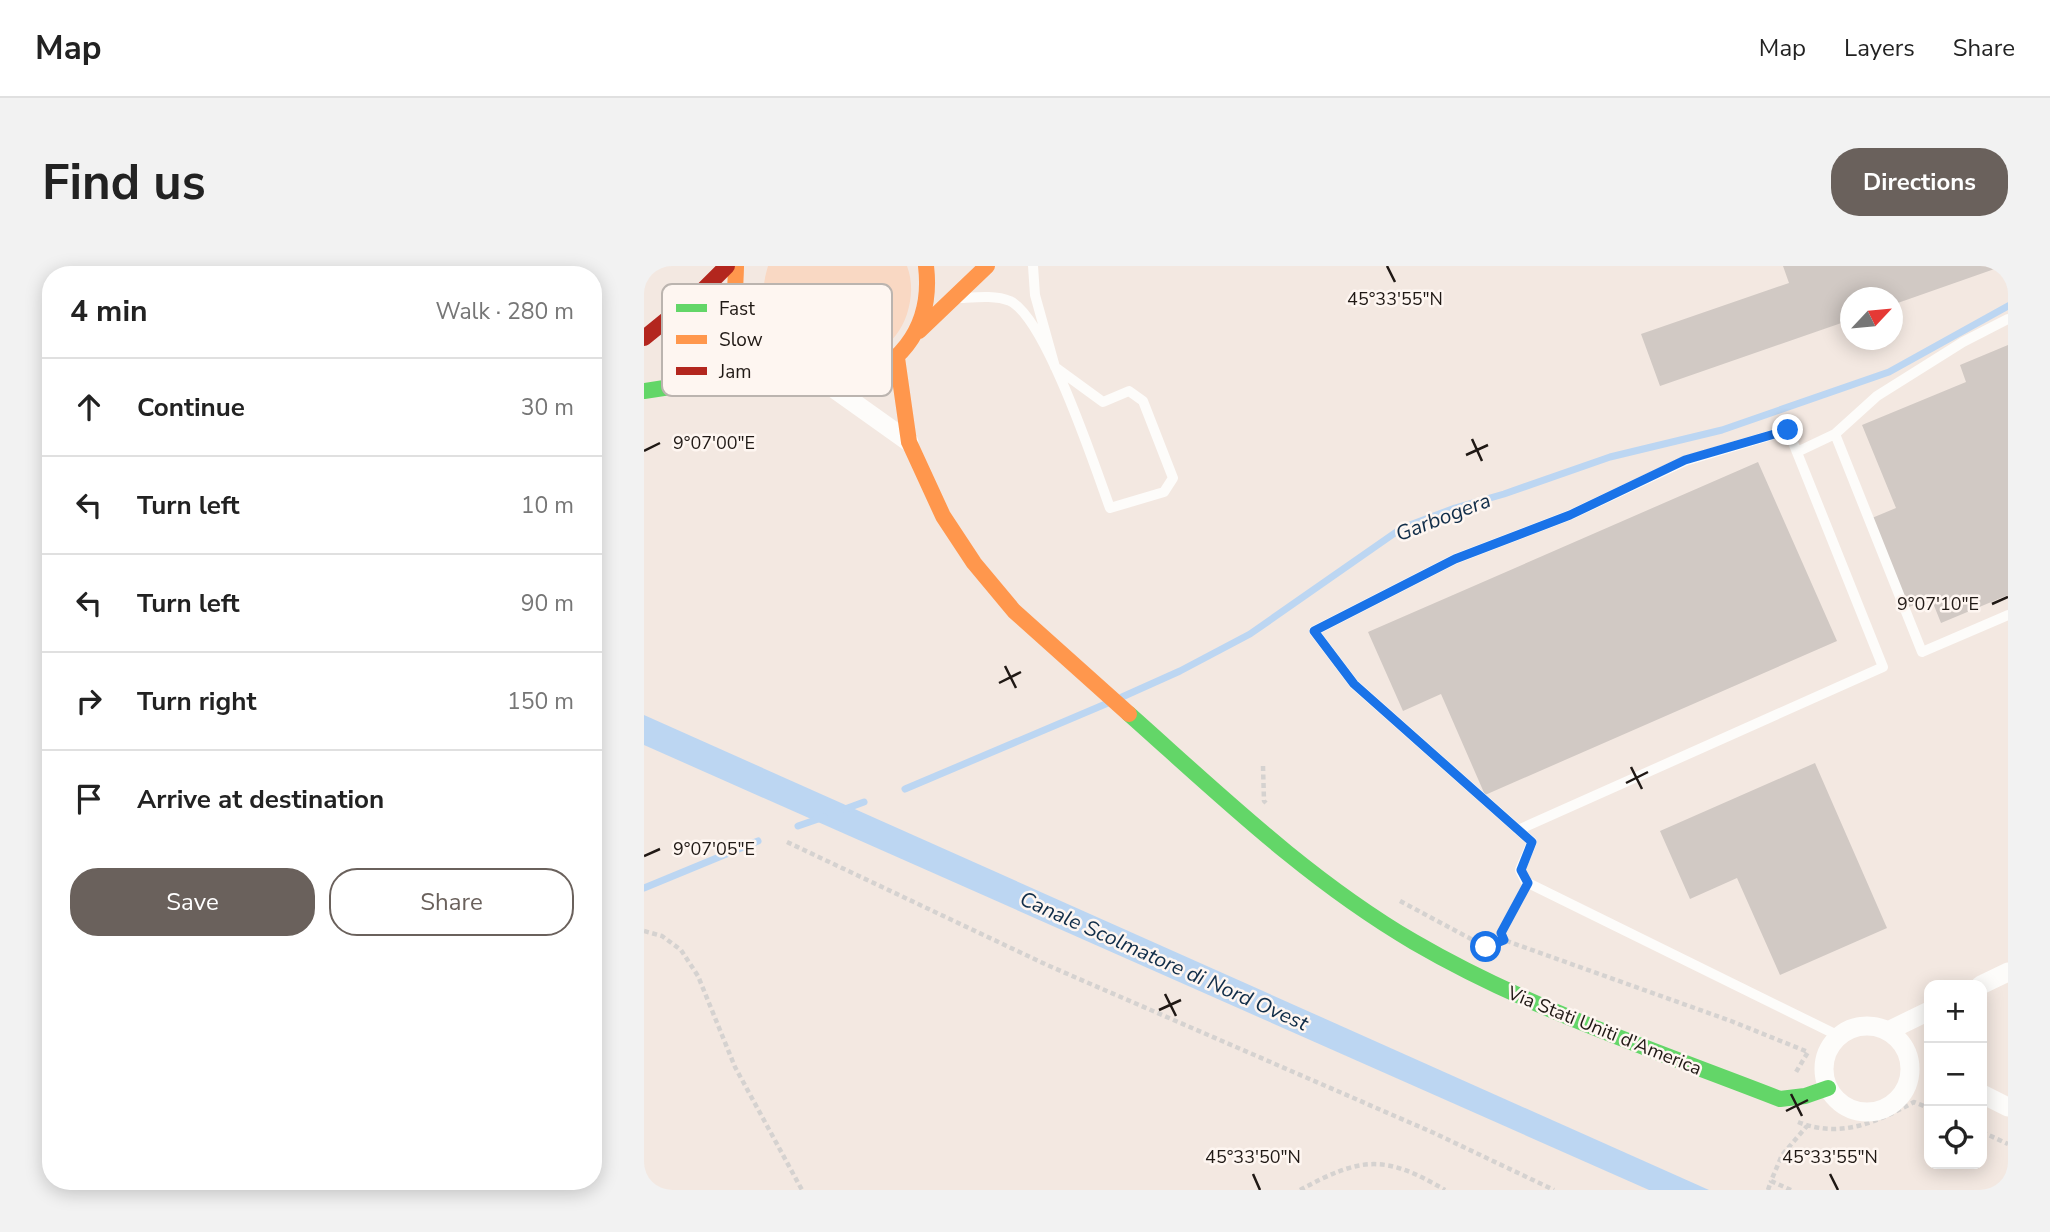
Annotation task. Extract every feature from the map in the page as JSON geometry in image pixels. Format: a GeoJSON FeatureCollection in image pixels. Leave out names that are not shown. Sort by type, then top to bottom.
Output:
{"type":"FeatureCollection","features":[{"type":"Feature","properties":{"kind":"street"},"geometry":{"type":"LineString","coordinates":[[709,284],[727,266]]}},
{"type":"Feature","properties":{"kind":"street"},"geometry":{"type":"LineString","coordinates":[[733,284],[736,266]]}},
{"type":"Feature","properties":{"kind":"street"},"geometry":{"type":"LineString","coordinates":[[917,333],[927,302],[926,266]]}},
{"type":"Feature","properties":{"kind":"street"},"geometry":{"type":"LineString","coordinates":[[892,362],[917,333],[987,266]]}},
{"type":"Feature","properties":{"kind":"street"},"geometry":{"type":"LineString","coordinates":[[644,338],[662,323]]}},
{"type":"Feature","properties":{"kind":"street"},"geometry":{"type":"LineString","coordinates":[[897,358],[909,442]]}},
{"type":"Feature","properties":{"kind":"street"},"geometry":{"type":"LineString","coordinates":[[644,391],[662,388]]}},
{"type":"Feature","properties":{"kind":"street"},"geometry":{"type":"LineString","coordinates":[[846,396],[909,442]]}},
{"type":"Feature","properties":{"kind":"street","name":"Via Stati Uniti d'America"},"geometry":{"type":"LineString","coordinates":[[909,442],[943,516],[974,564],[1014,611],[1281,850],[1348,899],[1414,942],[1509,993],[1780,1100]]}},
{"type":"Feature","properties":{"kind":"street"},"geometry":{"type":"LineString","coordinates":[[1987,982],[2008,972]]}},
{"type":"Feature","properties":{"kind":"street"},"geometry":{"type":"LineString","coordinates":[[1888,1031],[1924,1013]]}},
{"type":"Feature","properties":{"kind":"street"},"geometry":{"type":"LineString","coordinates":[[1863,1026],[1888,1031],[1899,1040],[1919,1079],[1886,1108],[1859,1112],[1847,1108],[1836,1100],[1828,1088],[1824,1074],[1830,1047],[1839,1036],[1850,1029],[1863,1026]]}},
{"type":"Feature","properties":{"kind":"street"},"geometry":{"type":"LineString","coordinates":[[1780,1100],[1805,1096],[1828,1088]]}},
{"type":"Feature","properties":{"kind":"street"},"geometry":{"type":"LineString","coordinates":[[1987,1096],[2008,1107]]}},
{"type":"Feature","properties":{"kind":"lane"},"geometry":{"type":"LineString","coordinates":[[955,298],[985,297],[1012,302],[1029,318],[1055,368],[1110,508],[1164,492],[1173,478],[1143,401],[1129,391],[1102,402],[1055,368],[1035,295],[1033,266]]}},
{"type":"Feature","properties":{"kind":"lane"},"geometry":{"type":"LineString","coordinates":[[1797,452],[1835,434],[1877,396],[1962,342],[2008,319]]}},
{"type":"Feature","properties":{"kind":"lane"},"geometry":{"type":"LineString","coordinates":[[1518,830],[1883,667],[1788,430],[1685,460],[1570,515],[1455,559],[1314,631],[1354,684],[1518,830],[1532,842],[1521,870],[1527,882],[1839,1036]]}},
{"type":"Feature","properties":{"kind":"lane"},"geometry":{"type":"LineString","coordinates":[[1835,434],[1922,652],[2008,615]]}},
{"type":"Feature","properties":{"kind":"path"},"geometry":{"type":"LineString","coordinates":[[1263,766],[1264,801],[1273,809]]}},
{"type":"Feature","properties":{"kind":"path"},"geometry":{"type":"LineString","coordinates":[[787,842],[1047,965],[1434,1133],[1555,1190]]}},
{"type":"Feature","properties":{"kind":"path"},"geometry":{"type":"LineString","coordinates":[[1504,940],[1501,933],[1527,882]]}},
{"type":"Feature","properties":{"kind":"path"},"geometry":{"type":"LineString","coordinates":[[1394,897],[1486,947],[1504,940],[1731,1021],[1808,1052],[1780,1100],[1778,1115],[1807,1126],[1845,1130],[1881,1120],[1914,1102],[1924,1106]]}},
{"type":"Feature","properties":{"kind":"path"},"geometry":{"type":"LineString","coordinates":[[644,931],[662,936],[681,950],[698,976],[735,1067],[802,1190]]}},
{"type":"Feature","properties":{"kind":"path"},"geometry":{"type":"LineString","coordinates":[[1768,1190],[1782,1155],[1807,1126]]}},
{"type":"Feature","properties":{"kind":"path"},"geometry":{"type":"LineString","coordinates":[[1987,1134],[2008,1144]]}},
{"type":"Feature","properties":{"kind":"path"},"geometry":{"type":"LineString","coordinates":[[1300,1190],[1331,1173],[1360,1164],[1388,1164],[1418,1174],[1445,1190]]}},
{"type":"Feature","properties":{"kind":"path"},"geometry":{"type":"LineString","coordinates":[[1771,1181],[1791,1190]]}},
{"type":"Feature","properties":{"kind":"shaded area"},"geometry":{"type":"Polygon","coordinates":[[[768,266],[907,266],[910,302],[907,314],[892,339],[892,284],[764,284],[768,266]]]}},
{"type":"Feature","properties":{"kind":"water","name":"Canale Scolmatore di Nord Ovest"},"geometry":{"type":"Polygon","coordinates":[[[644,715],[1709,1190],[1649,1190],[644,745],[644,715]]]}},
{"type":"Feature","properties":{"kind":"building"},"geometry":{"type":"Polygon","coordinates":[[[1783,266],[2003,266],[1903,301],[1903,287],[1840,287],[1840,323],[1660,386],[1641,334],[1789,283],[1783,266]]]}},
{"type":"Feature","properties":{"kind":"building"},"geometry":{"type":"Polygon","coordinates":[[[2008,345],[2008,595],[1941,623],[1931,598],[1909,607],[1872,518],[1896,508],[1862,425],[1966,382],[1960,365],[2008,345]]]}},
{"type":"Feature","properties":{"kind":"building"},"geometry":{"type":"Polygon","coordinates":[[[1758,462],[1837,641],[1485,795],[1441,694],[1403,711],[1368,632],[1758,462]]]}},
{"type":"Feature","properties":{"kind":"building"},"geometry":{"type":"Polygon","coordinates":[[[1815,763],[1887,928],[1780,975],[1737,878],[1690,899],[1660,831],[1815,763]]]}},
{"type":"Feature","properties":{"kind":"waterway","name":"Garbogera"},"geometry":{"type":"LineString","coordinates":[[1122,697],[1180,671],[1250,634],[1402,528],[1610,457],[1722,430],[1889,372],[2008,306]]}},
{"type":"Feature","properties":{"kind":"waterway","name":"Garbogera"},"geometry":{"type":"LineString","coordinates":[[905,789],[1108,703]]}},
{"type":"Feature","properties":{"kind":"waterway","name":"Garbogera"},"geometry":{"type":"LineString","coordinates":[[845,809],[864,802]]}},
{"type":"Feature","properties":{"kind":"waterway","name":"Garbogera"},"geometry":{"type":"LineString","coordinates":[[798,826],[824,817]]}},
{"type":"Feature","properties":{"kind":"waterway","name":"Garbogera"},"geometry":{"type":"LineString","coordinates":[[644,888],[758,841]]}},
{"type":"Feature","properties":{"kind":"traffic: fast"},"geometry":{"type":"LineString","coordinates":[[644,391],[662,388]]}},
{"type":"Feature","properties":{"kind":"traffic: fast"},"geometry":{"type":"LineString","coordinates":[[1129,714],[1301,864],[1375,918],[1458,966],[1594,1028],[1780,1099],[1805,1096],[1828,1088]]}},
{"type":"Feature","properties":{"kind":"traffic: slow"},"geometry":{"type":"LineString","coordinates":[[735,284],[736,266]]}},
{"type":"Feature","properties":{"kind":"traffic: slow"},"geometry":{"type":"LineString","coordinates":[[892,358],[907,345],[924,311],[926,266]]}},
{"type":"Feature","properties":{"kind":"traffic: slow"},"geometry":{"type":"LineString","coordinates":[[919,331],[987,266]]}},
{"type":"Feature","properties":{"kind":"traffic: slow"},"geometry":{"type":"LineString","coordinates":[[897,358],[909,442],[943,516],[974,563],[1014,611],[1129,714]]}},
{"type":"Feature","properties":{"kind":"traffic: jam"},"geometry":{"type":"LineString","coordinates":[[709,284],[727,266]]}},
{"type":"Feature","properties":{"kind":"traffic: jam"},"geometry":{"type":"LineString","coordinates":[[644,338],[662,323]]}},
{"type":"Feature","properties":{"kind":"route"},"geometry":{"type":"LineString","coordinates":[[1486,947],[1504,940],[1501,933],[1528,883],[1521,870],[1532,842],[1354,684],[1314,631],[1455,559],[1570,515],[1685,460],[1788,430]]}}]}
